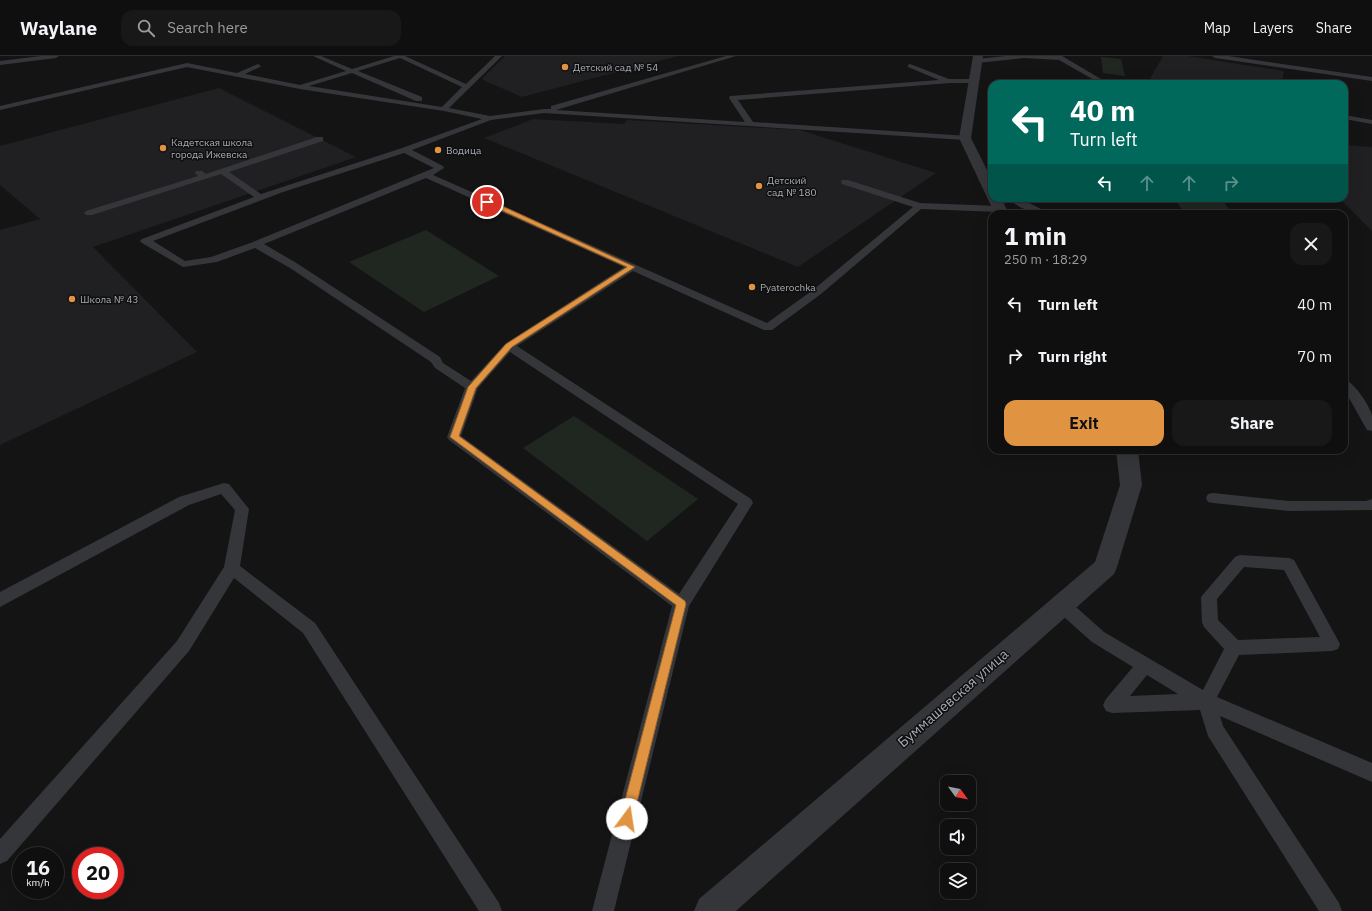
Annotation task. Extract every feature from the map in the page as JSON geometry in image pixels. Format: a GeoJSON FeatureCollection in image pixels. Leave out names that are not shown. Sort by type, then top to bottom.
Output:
{"type":"FeatureCollection","features":[{"type":"Feature","properties":{"kind":"street"},"geometry":{"type":"LineString","coordinates":[[978,58],[965,138],[987,174]]}},
{"type":"Feature","properties":{"kind":"street","name":"Буммашевская улица"},"geometry":{"type":"LineString","coordinates":[[711,911],[1105,567],[1131,485],[1127,454]]}},
{"type":"Feature","properties":{"kind":"lane"},"geometry":{"type":"LineString","coordinates":[[0,63],[56,56]]}},
{"type":"Feature","properties":{"kind":"lane"},"geometry":{"type":"LineString","coordinates":[[316,56],[444,109]]}},
{"type":"Feature","properties":{"kind":"lane"},"geometry":{"type":"LineString","coordinates":[[300,87],[400,56],[467,87]]}},
{"type":"Feature","properties":{"kind":"lane"},"geometry":{"type":"LineString","coordinates":[[405,150],[440,168],[256,244],[213,260],[183,264],[145,240],[260,197],[405,150],[490,118],[544,111],[733,56]]}},
{"type":"Feature","properties":{"kind":"lane"},"geometry":{"type":"LineString","coordinates":[[978,58],[1024,56],[1057,57],[1099,80]]}},
{"type":"Feature","properties":{"kind":"lane"},"geometry":{"type":"LineString","coordinates":[[1215,56],[1287,63],[1372,79]]}},
{"type":"Feature","properties":{"kind":"lane"},"geometry":{"type":"LineString","coordinates":[[444,109],[494,58]]}},
{"type":"Feature","properties":{"kind":"lane"},"geometry":{"type":"LineString","coordinates":[[0,108],[187,65],[300,87],[444,109],[490,118]]}},
{"type":"Feature","properties":{"kind":"lane"},"geometry":{"type":"LineString","coordinates":[[237,75],[258,66]]}},
{"type":"Feature","properties":{"kind":"lane"},"geometry":{"type":"LineString","coordinates":[[910,66],[950,81]]}},
{"type":"Feature","properties":{"kind":"lane"},"geometry":{"type":"LineString","coordinates":[[750,124],[733,98],[950,81],[974,81]]}},
{"type":"Feature","properties":{"kind":"lane"},"geometry":{"type":"LineString","coordinates":[[544,111],[965,138]]}},
{"type":"Feature","properties":{"kind":"lane"},"geometry":{"type":"LineString","coordinates":[[1348,118],[1372,122]]}},
{"type":"Feature","properties":{"kind":"lane"},"geometry":{"type":"LineString","coordinates":[[89,213],[202,175],[222,171],[320,139]]}},
{"type":"Feature","properties":{"kind":"lane"},"geometry":{"type":"LineString","coordinates":[[222,171],[260,197]]}},
{"type":"Feature","properties":{"kind":"lane"},"geometry":{"type":"LineString","coordinates":[[426,175],[768,328],[817,292],[919,206]]}},
{"type":"Feature","properties":{"kind":"lane"},"geometry":{"type":"LineString","coordinates":[[845,182],[919,206],[998,207]]}},
{"type":"Feature","properties":{"kind":"lane"},"geometry":{"type":"LineString","coordinates":[[1019,202],[1035,210]]}},
{"type":"Feature","properties":{"kind":"lane"},"geometry":{"type":"LineString","coordinates":[[256,244],[301,270],[436,360],[439,365],[472,387]]}},
{"type":"Feature","properties":{"kind":"lane"},"geometry":{"type":"LineString","coordinates":[[632,267],[509,346],[472,387],[454,437],[681,604]]}},
{"type":"Feature","properties":{"kind":"lane"},"geometry":{"type":"LineString","coordinates":[[509,346],[746,503],[681,604],[604,911]]}},
{"type":"Feature","properties":{"kind":"lane"},"geometry":{"type":"LineString","coordinates":[[1348,386],[1351,389],[1372,427]]}},
{"type":"Feature","properties":{"kind":"lane"},"geometry":{"type":"LineString","coordinates":[[0,600],[184,501],[224,488],[242,509],[232,568],[183,646],[0,854]]}},
{"type":"Feature","properties":{"kind":"lane"},"geometry":{"type":"LineString","coordinates":[[1213,498],[1289,506],[1368,506],[1372,504]]}},
{"type":"Feature","properties":{"kind":"lane"},"geometry":{"type":"LineString","coordinates":[[1240,561],[1289,564],[1332,644],[1234,648],[1210,622],[1208,597],[1240,561]]}},
{"type":"Feature","properties":{"kind":"lane"},"geometry":{"type":"LineString","coordinates":[[232,568],[309,628],[491,911]]}},
{"type":"Feature","properties":{"kind":"lane"},"geometry":{"type":"LineString","coordinates":[[1061,604],[1098,637],[1206,701],[1372,773]]}},
{"type":"Feature","properties":{"kind":"lane"},"geometry":{"type":"LineString","coordinates":[[1234,648],[1206,701],[1215,730],[1331,911]]}},
{"type":"Feature","properties":{"kind":"lane"},"geometry":{"type":"LineString","coordinates":[[1146,665],[1112,705],[1206,701]]}},
{"type":"Feature","properties":{"kind":"shaded area","name":"Детский сад № 54"},"geometry":{"type":"Polygon","coordinates":[[[505,56],[678,56],[522,97],[483,80],[483,78],[505,56]]]}},
{"type":"Feature","properties":{"kind":"shaded area"},"geometry":{"type":"Polygon","coordinates":[[[1163,56],[1188,56],[1284,71],[1283,80],[1149,80],[1163,56]]]}},
{"type":"Feature","properties":{"kind":"shaded area"},"geometry":{"type":"Polygon","coordinates":[[[1101,57],[1121,59],[1125,76],[1103,73],[1101,57]]]}},
{"type":"Feature","properties":{"kind":"shaded area","name":"Школа № 43"},"geometry":{"type":"Polygon","coordinates":[[[219,88],[356,157],[93,247],[197,352],[0,445],[0,230],[40,219],[0,185],[0,146],[219,88]]]}},
{"type":"Feature","properties":{"kind":"shaded area","name":"Детский сад № 180"},"geometry":{"type":"Polygon","coordinates":[[[533,119],[624,124],[627,120],[800,130],[936,173],[798,267],[484,138],[533,119]]]}},
{"type":"Feature","properties":{"kind":"shaded area"},"geometry":{"type":"Polygon","coordinates":[[[1348,145],[1372,147],[1372,231],[1343,202],[1348,202],[1348,145]]]}},
{"type":"Feature","properties":{"kind":"shaded area"},"geometry":{"type":"Polygon","coordinates":[[[1177,202],[1224,202],[1230,210],[1182,210],[1177,202]]]}},
{"type":"Feature","properties":{"kind":"shaded area"},"geometry":{"type":"Polygon","coordinates":[[[426,230],[499,276],[424,312],[349,262],[426,230]]]}},
{"type":"Feature","properties":{"kind":"shaded area"},"geometry":{"type":"Polygon","coordinates":[[[574,416],[698,499],[647,541],[523,448],[574,416]]]}},
{"type":"Feature","properties":{"kind":"place","name":"Детский сад № 54"},"geometry":{"type":"Point","coordinates":[565,67]}},
{"type":"Feature","properties":{"kind":"place","name":"Кадетская школа города Ижевска"},"geometry":{"type":"Point","coordinates":[163,148]}},
{"type":"Feature","properties":{"kind":"place","name":"Водица"},"geometry":{"type":"Point","coordinates":[438,150]}},
{"type":"Feature","properties":{"kind":"place","name":"Детский сад № 180"},"geometry":{"type":"Point","coordinates":[759,186]}},
{"type":"Feature","properties":{"kind":"place","name":"Pyaterochka"},"geometry":{"type":"Point","coordinates":[752,287]}},
{"type":"Feature","properties":{"kind":"place","name":"Школа № 43"},"geometry":{"type":"Point","coordinates":[72,299]}},
{"type":"Feature","properties":{"kind":"route"},"geometry":{"type":"LineString","coordinates":[[487,202],[632,267],[509,346],[472,387],[454,437],[681,604],[627,819]]}}]}
